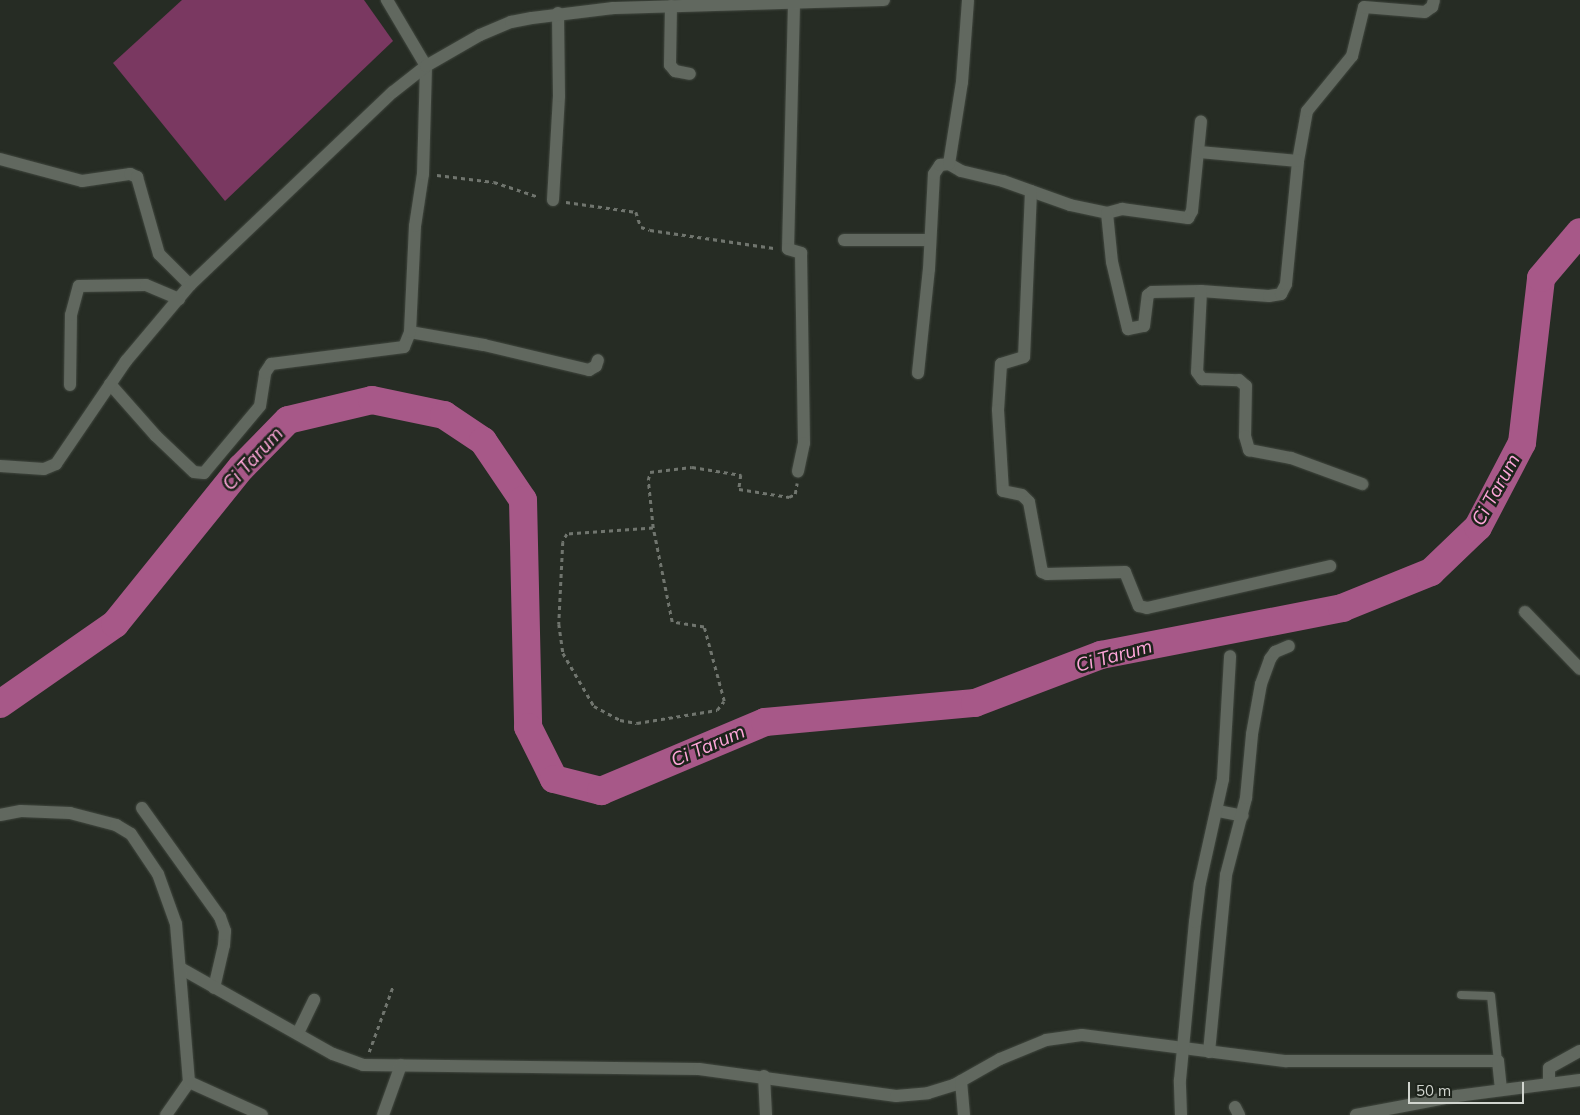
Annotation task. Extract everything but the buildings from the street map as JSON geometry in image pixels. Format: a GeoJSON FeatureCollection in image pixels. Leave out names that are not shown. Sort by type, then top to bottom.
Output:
{"type":"FeatureCollection","features":[{"type":"Feature","properties":{"kind":"street"},"geometry":{"type":"LineString","coordinates":[[110,384],[156,436],[194,472],[204,473],[260,406],[266,373],[271,364],[307,357],[398,350],[407,342],[410,332],[415,226],[423,174],[426,66],[387,0]]}},
{"type":"Feature","properties":{"kind":"street"},"geometry":{"type":"LineString","coordinates":[[0,466],[44,469],[56,464],[110,384],[190,285],[346,135],[426,66],[494,28],[558,13],[671,6],[884,0]]}},
{"type":"Feature","properties":{"kind":"street"},"geometry":{"type":"LineString","coordinates":[[949,164],[962,82],[968,0]]}},
{"type":"Feature","properties":{"kind":"street"},"geometry":{"type":"LineString","coordinates":[[1107,213],[1112,262],[1127,328],[1135,330],[1144,326],[1148,295],[1152,292],[1201,291],[1269,296],[1284,291],[1298,161],[1307,112],[1352,56],[1364,7],[1425,12],[1432,7],[1434,0]]}},
{"type":"Feature","properties":{"kind":"street"},"geometry":{"type":"LineString","coordinates":[[794,4],[788,249],[801,254],[804,443],[798,471]]}},
{"type":"Feature","properties":{"kind":"street"},"geometry":{"type":"LineString","coordinates":[[671,6],[670,65],[675,71],[690,74]]}},
{"type":"Feature","properties":{"kind":"street"},"geometry":{"type":"LineString","coordinates":[[553,200],[559,96],[558,13]]}},
{"type":"Feature","properties":{"kind":"street"},"geometry":{"type":"LineString","coordinates":[[918,373],[934,174],[940,165],[949,164],[961,171],[983,175],[1070,205],[1107,213],[1122,209],[1188,218],[1192,211],[1201,121]]}},
{"type":"Feature","properties":{"kind":"street"},"geometry":{"type":"LineString","coordinates":[[1199,152],[1298,161]]}},
{"type":"Feature","properties":{"kind":"street"},"geometry":{"type":"LineString","coordinates":[[0,159],[82,181],[130,174],[137,177],[159,254],[190,285]]}},
{"type":"Feature","properties":{"kind":"street"},"geometry":{"type":"LineString","coordinates":[[1032,191],[1024,357],[1001,364],[998,410],[1003,491],[1022,495],[1028,502],[1042,572],[1047,574],[1125,572],[1139,606],[1147,608],[1330,566]]}},
{"type":"Feature","properties":{"kind":"street"},"geometry":{"type":"LineString","coordinates":[[844,240],[930,240]]}},
{"type":"Feature","properties":{"kind":"street"},"geometry":{"type":"LineString","coordinates":[[70,385],[71,315],[79,286],[146,284],[179,299]]}},
{"type":"Feature","properties":{"kind":"street"},"geometry":{"type":"LineString","coordinates":[[1201,291],[1197,372],[1202,379],[1239,380],[1246,386],[1245,436],[1249,450],[1291,458],[1362,484]]}},
{"type":"Feature","properties":{"kind":"street"},"geometry":{"type":"LineString","coordinates":[[410,332],[484,345],[588,370],[596,366],[598,360]]}},
{"type":"Feature","properties":{"kind":"street"},"geometry":{"type":"LineString","coordinates":[[1525,612],[1580,669]]}},
{"type":"Feature","properties":{"kind":"street"},"geometry":{"type":"LineString","coordinates":[[1207,1052],[1226,875],[1240,815],[1261,684],[1270,659],[1275,652],[1289,646]]}},
{"type":"Feature","properties":{"kind":"street"},"geometry":{"type":"LineString","coordinates":[[1181,1115],[1200,883],[1220,812],[1226,744],[1230,656]]}},
{"type":"Feature","properties":{"kind":"street"},"geometry":{"type":"LineString","coordinates":[[142,808],[220,917],[224,931],[224,945],[214,988]]}},
{"type":"Feature","properties":{"kind":"street"},"geometry":{"type":"LineString","coordinates":[[0,815],[29,811],[70,813],[116,825],[131,834],[146,853],[167,896],[176,924],[182,970],[189,1082],[166,1115]]}},
{"type":"Feature","properties":{"kind":"street"},"geometry":{"type":"LineString","coordinates":[[1220,812],[1240,815]]}},
{"type":"Feature","properties":{"kind":"street"},"geometry":{"type":"LineString","coordinates":[[182,970],[298,1033],[332,1054],[363,1065],[400,1069],[700,1068],[896,1096],[928,1093],[961,1081],[1046,1040],[1082,1035],[1286,1061],[1498,1061],[1500,1090]]}},
{"type":"Feature","properties":{"kind":"street"},"geometry":{"type":"LineString","coordinates":[[298,1033],[314,1000]]}},
{"type":"Feature","properties":{"kind":"street"},"geometry":{"type":"LineString","coordinates":[[1549,1083],[1550,1068],[1580,1051]]}},
{"type":"Feature","properties":{"kind":"street"},"geometry":{"type":"LineString","coordinates":[[383,1115],[400,1069]]}},
{"type":"Feature","properties":{"kind":"street"},"geometry":{"type":"LineString","coordinates":[[764,1076],[766,1115]]}},
{"type":"Feature","properties":{"kind":"street"},"geometry":{"type":"LineString","coordinates":[[1356,1115],[1500,1090],[1580,1080]]}},
{"type":"Feature","properties":{"kind":"street"},"geometry":{"type":"LineString","coordinates":[[961,1081],[964,1115]]}},
{"type":"Feature","properties":{"kind":"street"},"geometry":{"type":"LineString","coordinates":[[189,1082],[262,1115]]}},
{"type":"Feature","properties":{"kind":"lane"},"geometry":{"type":"LineString","coordinates":[[1461,995],[1491,996],[1498,1061]]}},
{"type":"Feature","properties":{"kind":"path"},"geometry":{"type":"LineString","coordinates":[[423,174],[488,181],[553,200],[636,212],[641,227],[656,232],[788,249]]}},
{"type":"Feature","properties":{"kind":"path"},"geometry":{"type":"LineString","coordinates":[[653,528],[567,534],[563,542],[559,624],[563,653],[594,706],[614,717],[637,723],[717,710],[724,701],[704,627],[672,622],[653,528],[648,480],[653,470],[692,467],[741,475],[739,490],[789,497],[795,494],[798,471]]}},
{"type":"Feature","properties":{"kind":"path"},"geometry":{"type":"LineString","coordinates":[[363,1065],[393,986]]}},
{"type":"Feature","properties":{"kind":"shaded area"},"geometry":{"type":"Polygon","coordinates":[[[182,0],[364,0],[393,41],[225,201],[113,63],[182,0]]]}},
{"type":"Feature","properties":{"kind":"waterway","name":"Ci Tarum"},"geometry":{"type":"LineString","coordinates":[[0,704],[115,624],[241,468],[288,420],[372,400],[444,415],[483,441],[523,500],[528,727],[554,779],[601,791],[765,722],[975,703],[1101,655],[1342,608],[1431,572],[1478,527],[1522,443],[1541,278],[1580,232]]}}]}
